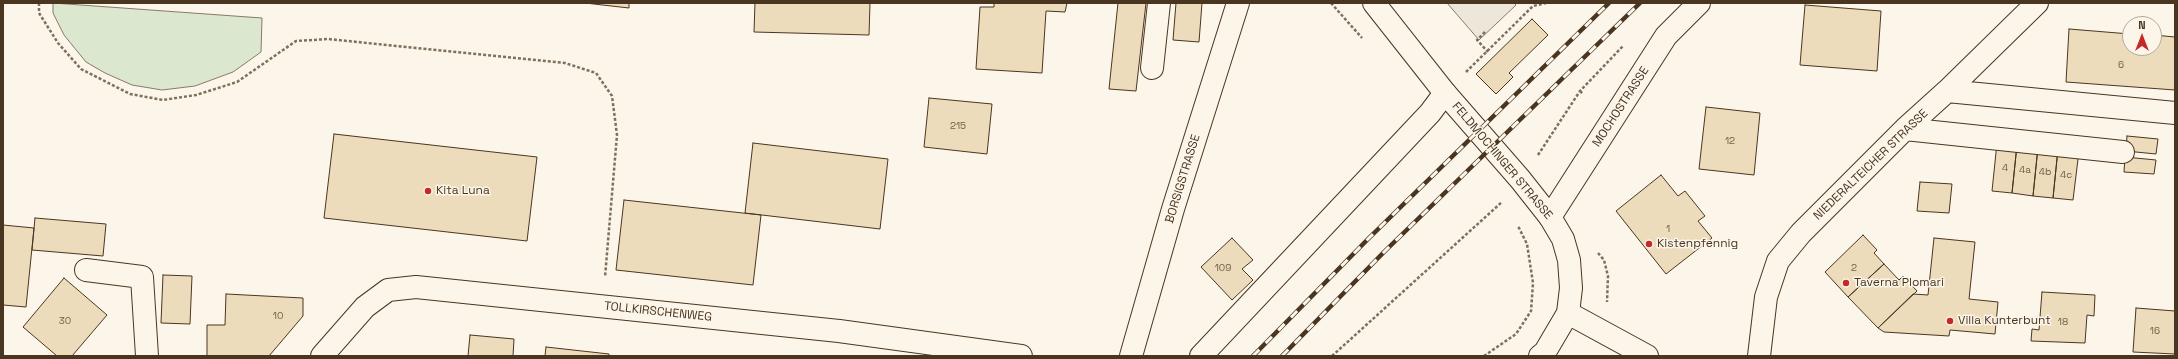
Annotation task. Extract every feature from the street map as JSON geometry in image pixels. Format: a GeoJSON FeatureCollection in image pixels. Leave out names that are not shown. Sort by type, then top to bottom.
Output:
{"type":"FeatureCollection","features":[{"type":"Feature","properties":{"kind":"street"},"geometry":{"type":"LineString","coordinates":[[1152,68],[1159,3]]}},
{"type":"Feature","properties":{"kind":"street","name":"BORSIGSTRASSE"},"geometry":{"type":"LineString","coordinates":[[1131,356],[1171,216],[1238,3]]}},
{"type":"Feature","properties":{"kind":"street","name":"FELDMOCHINGER STRASSE"},"geometry":{"type":"LineString","coordinates":[[1374,3],[1445,93],[1520,179],[1550,217],[1563,239],[1569,260],[1571,288],[1568,314],[1545,352],[1540,356]]}},
{"type":"Feature","properties":{"kind":"street","name":"MOCHOSTRASSE"},"geometry":{"type":"LineString","coordinates":[[1550,217],[1666,36],[1699,3]]}},
{"type":"Feature","properties":{"kind":"street","name":"NIEDERALTEICHER STRASSE"},"geometry":{"type":"LineString","coordinates":[[1759,356],[1766,297],[1778,261],[1801,233],[2037,3]]}},
{"type":"Feature","properties":{"kind":"street"},"geometry":{"type":"LineString","coordinates":[[1947,91],[2175,113]]}},
{"type":"Feature","properties":{"kind":"street"},"geometry":{"type":"LineString","coordinates":[[1201,356],[1430,113],[1445,93]]}},
{"type":"Feature","properties":{"kind":"street"},"geometry":{"type":"LineString","coordinates":[[1905,130],[2123,152]]}},
{"type":"Feature","properties":{"kind":"street"},"geometry":{"type":"LineString","coordinates":[[86,270],[142,277],[147,356]]}},
{"type":"Feature","properties":{"kind":"street","name":"TOLLKIRSCHENWEG"},"geometry":{"type":"LineString","coordinates":[[322,356],[364,307],[388,290],[416,287],[514,299],[603,306],[839,331],[1021,356]]}},
{"type":"Feature","properties":{"kind":"street"},"geometry":{"type":"LineString","coordinates":[[1568,314],[1647,356]]}},
{"type":"Feature","properties":{"kind":"path"},"geometry":{"type":"LineString","coordinates":[[39,3],[39,13],[54,37],[81,69],[130,94],[163,100],[196,95],[237,82],[296,41],[328,39],[565,63],[596,73],[612,96],[617,134],[603,306]]}},
{"type":"Feature","properties":{"kind":"path"},"geometry":{"type":"LineString","coordinates":[[1471,67],[1488,52],[1533,6],[1546,3]]}},
{"type":"Feature","properties":{"kind":"path"},"geometry":{"type":"LineString","coordinates":[[1485,32],[1477,40],[1488,52]]}},
{"type":"Feature","properties":{"kind":"path"},"geometry":{"type":"LineString","coordinates":[[1545,147],[1580,91],[1626,43]]}},
{"type":"Feature","properties":{"kind":"path"},"geometry":{"type":"LineString","coordinates":[[1580,91],[1583,94]]}},
{"type":"Feature","properties":{"kind":"path"},"geometry":{"type":"LineString","coordinates":[[1332,356],[1505,198],[1508,204]]}},
{"type":"Feature","properties":{"kind":"path"},"geometry":{"type":"LineString","coordinates":[[1484,356],[1516,334],[1531,311],[1533,283],[1527,244],[1517,223]]}},
{"type":"Feature","properties":{"kind":"green space"},"geometry":{"type":"Polygon","coordinates":[[[53,3],[262,18],[261,52],[233,72],[195,86],[162,90],[132,85],[105,73],[86,62],[64,35],[53,13],[53,3]]]}},
{"type":"Feature","properties":{"kind":"shaded area"},"geometry":{"type":"Polygon","coordinates":[[[1447,3],[1514,3],[1516,5],[1479,40],[1447,3]]]}},
{"type":"Feature","properties":{"kind":"building"},"geometry":{"type":"Polygon","coordinates":[[[585,3],[629,3],[629,8],[585,3]]]}},
{"type":"Feature","properties":{"kind":"building"},"geometry":{"type":"Polygon","coordinates":[[[755,3],[870,3],[869,35],[754,32],[755,3]]]}},
{"type":"Feature","properties":{"kind":"building"},"geometry":{"type":"Polygon","coordinates":[[[994,3],[1067,3],[1065,12],[1046,11],[1042,73],[976,69],[980,7],[994,7],[994,3]]]}},
{"type":"Feature","properties":{"kind":"building"},"geometry":{"type":"Polygon","coordinates":[[[1118,3],[1146,3],[1136,91],[1109,89],[1118,3]]]}},
{"type":"Feature","properties":{"kind":"building"},"geometry":{"type":"Polygon","coordinates":[[[1176,3],[1202,3],[1199,42],[1173,40],[1176,3]]]}},
{"type":"Feature","properties":{"kind":"building"},"geometry":{"type":"Polygon","coordinates":[[[1805,5],[1881,11],[1877,71],[1800,65],[1805,5]]]}},
{"type":"Feature","properties":{"kind":"building"},"geometry":{"type":"Polygon","coordinates":[[[1532,19],[1548,35],[1509,73],[1513,77],[1496,94],[1476,74],[1532,19]]]}},
{"type":"Feature","properties":{"kind":"building"},"geometry":{"type":"Polygon","coordinates":[[[2069,29],[2122,33],[2122,56],[2162,56],[2162,36],[2175,37],[2175,90],[2066,82],[2069,29]]]}},
{"type":"Feature","properties":{"kind":"building"},"geometry":{"type":"Polygon","coordinates":[[[929,98],[992,104],[987,154],[924,147],[929,98]]]}},
{"type":"Feature","properties":{"kind":"building"},"geometry":{"type":"Polygon","coordinates":[[[1706,107],[1760,113],[1754,175],[1699,169],[1706,107]]]}},
{"type":"Feature","properties":{"kind":"building"},"geometry":{"type":"Polygon","coordinates":[[[334,134],[537,157],[527,241],[324,218],[334,134]]]}},
{"type":"Feature","properties":{"kind":"building"},"geometry":{"type":"Polygon","coordinates":[[[2127,136],[2158,139],[2156,154],[2126,151],[2127,136]]]}},
{"type":"Feature","properties":{"kind":"building"},"geometry":{"type":"Polygon","coordinates":[[[753,143],[888,159],[880,229],[745,213],[753,143]]]}},
{"type":"Feature","properties":{"kind":"building"},"geometry":{"type":"Polygon","coordinates":[[[1997,143],[2017,145],[2012,193],[1992,191],[1997,143]]]}},
{"type":"Feature","properties":{"kind":"building"},"geometry":{"type":"Polygon","coordinates":[[[2017,145],[2038,147],[2033,196],[2012,193],[2017,145]]]}},
{"type":"Feature","properties":{"kind":"building"},"geometry":{"type":"Polygon","coordinates":[[[2038,147],[2058,149],[2053,198],[2033,196],[2038,147]]]}},
{"type":"Feature","properties":{"kind":"building"},"geometry":{"type":"Polygon","coordinates":[[[2058,149],[2079,151],[2073,200],[2053,198],[2058,149]]]}},
{"type":"Feature","properties":{"kind":"building"},"geometry":{"type":"Polygon","coordinates":[[[2125,157],[2156,160],[2154,174],[2124,172],[2125,157]]]}},
{"type":"Feature","properties":{"kind":"building"},"geometry":{"type":"Polygon","coordinates":[[[1661,175],[1678,196],[1685,191],[1705,216],[1698,221],[1712,238],[1666,274],[1616,211],[1661,175]]]}},
{"type":"Feature","properties":{"kind":"building"},"geometry":{"type":"Polygon","coordinates":[[[1920,182],[1952,184],[1949,213],[1917,211],[1920,182]]]}},
{"type":"Feature","properties":{"kind":"building"},"geometry":{"type":"Polygon","coordinates":[[[624,200],[761,215],[753,285],[616,270],[624,200]]]}},
{"type":"Feature","properties":{"kind":"building"},"geometry":{"type":"Polygon","coordinates":[[[35,218],[106,224],[103,256],[32,250],[35,218]]]}},
{"type":"Feature","properties":{"kind":"building"},"geometry":{"type":"Polygon","coordinates":[[[3,225],[34,228],[26,307],[3,305],[3,225]]]}},
{"type":"Feature","properties":{"kind":"building"},"geometry":{"type":"Polygon","coordinates":[[[1863,235],[1877,250],[1874,253],[1884,264],[1848,297],[1825,272],[1863,235]]]}},
{"type":"Feature","properties":{"kind":"building"},"geometry":{"type":"Polygon","coordinates":[[[1232,238],[1253,260],[1242,269],[1253,280],[1232,300],[1201,267],[1232,238]]]}},
{"type":"Feature","properties":{"kind":"building"},"geometry":{"type":"Polygon","coordinates":[[[1934,238],[1975,242],[1969,299],[1998,302],[1995,334],[1950,330],[1949,336],[1884,332],[1878,328],[1913,294],[1928,295],[1934,238]]]}},
{"type":"Feature","properties":{"kind":"building"},"geometry":{"type":"Polygon","coordinates":[[[1884,264],[1899,280],[1903,276],[1917,291],[1878,328],[1848,297],[1884,264]]]}},
{"type":"Feature","properties":{"kind":"building"},"geometry":{"type":"Polygon","coordinates":[[[163,275],[192,276],[190,324],[161,323],[163,275]]]}},
{"type":"Feature","properties":{"kind":"building"},"geometry":{"type":"Polygon","coordinates":[[[64,278],[107,315],[72,356],[57,356],[23,327],[64,278]]]}},
{"type":"Feature","properties":{"kind":"building"},"geometry":{"type":"Polygon","coordinates":[[[2042,292],[2095,295],[2094,316],[2087,315],[2085,343],[2031,341],[2032,329],[2039,330],[2042,292]]]}},
{"type":"Feature","properties":{"kind":"building"},"geometry":{"type":"Polygon","coordinates":[[[226,294],[303,298],[303,316],[269,356],[207,356],[207,325],[225,325],[226,294]]]}},
{"type":"Feature","properties":{"kind":"building"},"geometry":{"type":"Polygon","coordinates":[[[2136,308],[2175,311],[2175,354],[2133,352],[2136,308]]]}},
{"type":"Feature","properties":{"kind":"building"},"geometry":{"type":"Polygon","coordinates":[[[470,335],[514,339],[513,356],[468,356],[470,335]]]}},
{"type":"Feature","properties":{"kind":"building"},"geometry":{"type":"Polygon","coordinates":[[[546,347],[609,354],[609,356],[545,356],[546,347]]]}},
{"type":"Feature","properties":{"kind":"railway"},"geometry":{"type":"LineString","coordinates":[[1253,356],[1369,238],[1609,3]]}},
{"type":"Feature","properties":{"kind":"railway"},"geometry":{"type":"LineString","coordinates":[[1282,356],[1384,252],[1640,3]]}},
{"type":"Feature","properties":{"kind":"place","name":"Kita Luna"},"geometry":{"type":"Point","coordinates":[428,191]}},
{"type":"Feature","properties":{"kind":"place","name":"Kistenpfennig"},"geometry":{"type":"Point","coordinates":[1649,244]}},
{"type":"Feature","properties":{"kind":"place","name":"Taverna Plomari"},"geometry":{"type":"Point","coordinates":[1846,283]}},
{"type":"Feature","properties":{"kind":"place","name":"Villa Kunterbunt"},"geometry":{"type":"Point","coordinates":[1950,321]}}]}
